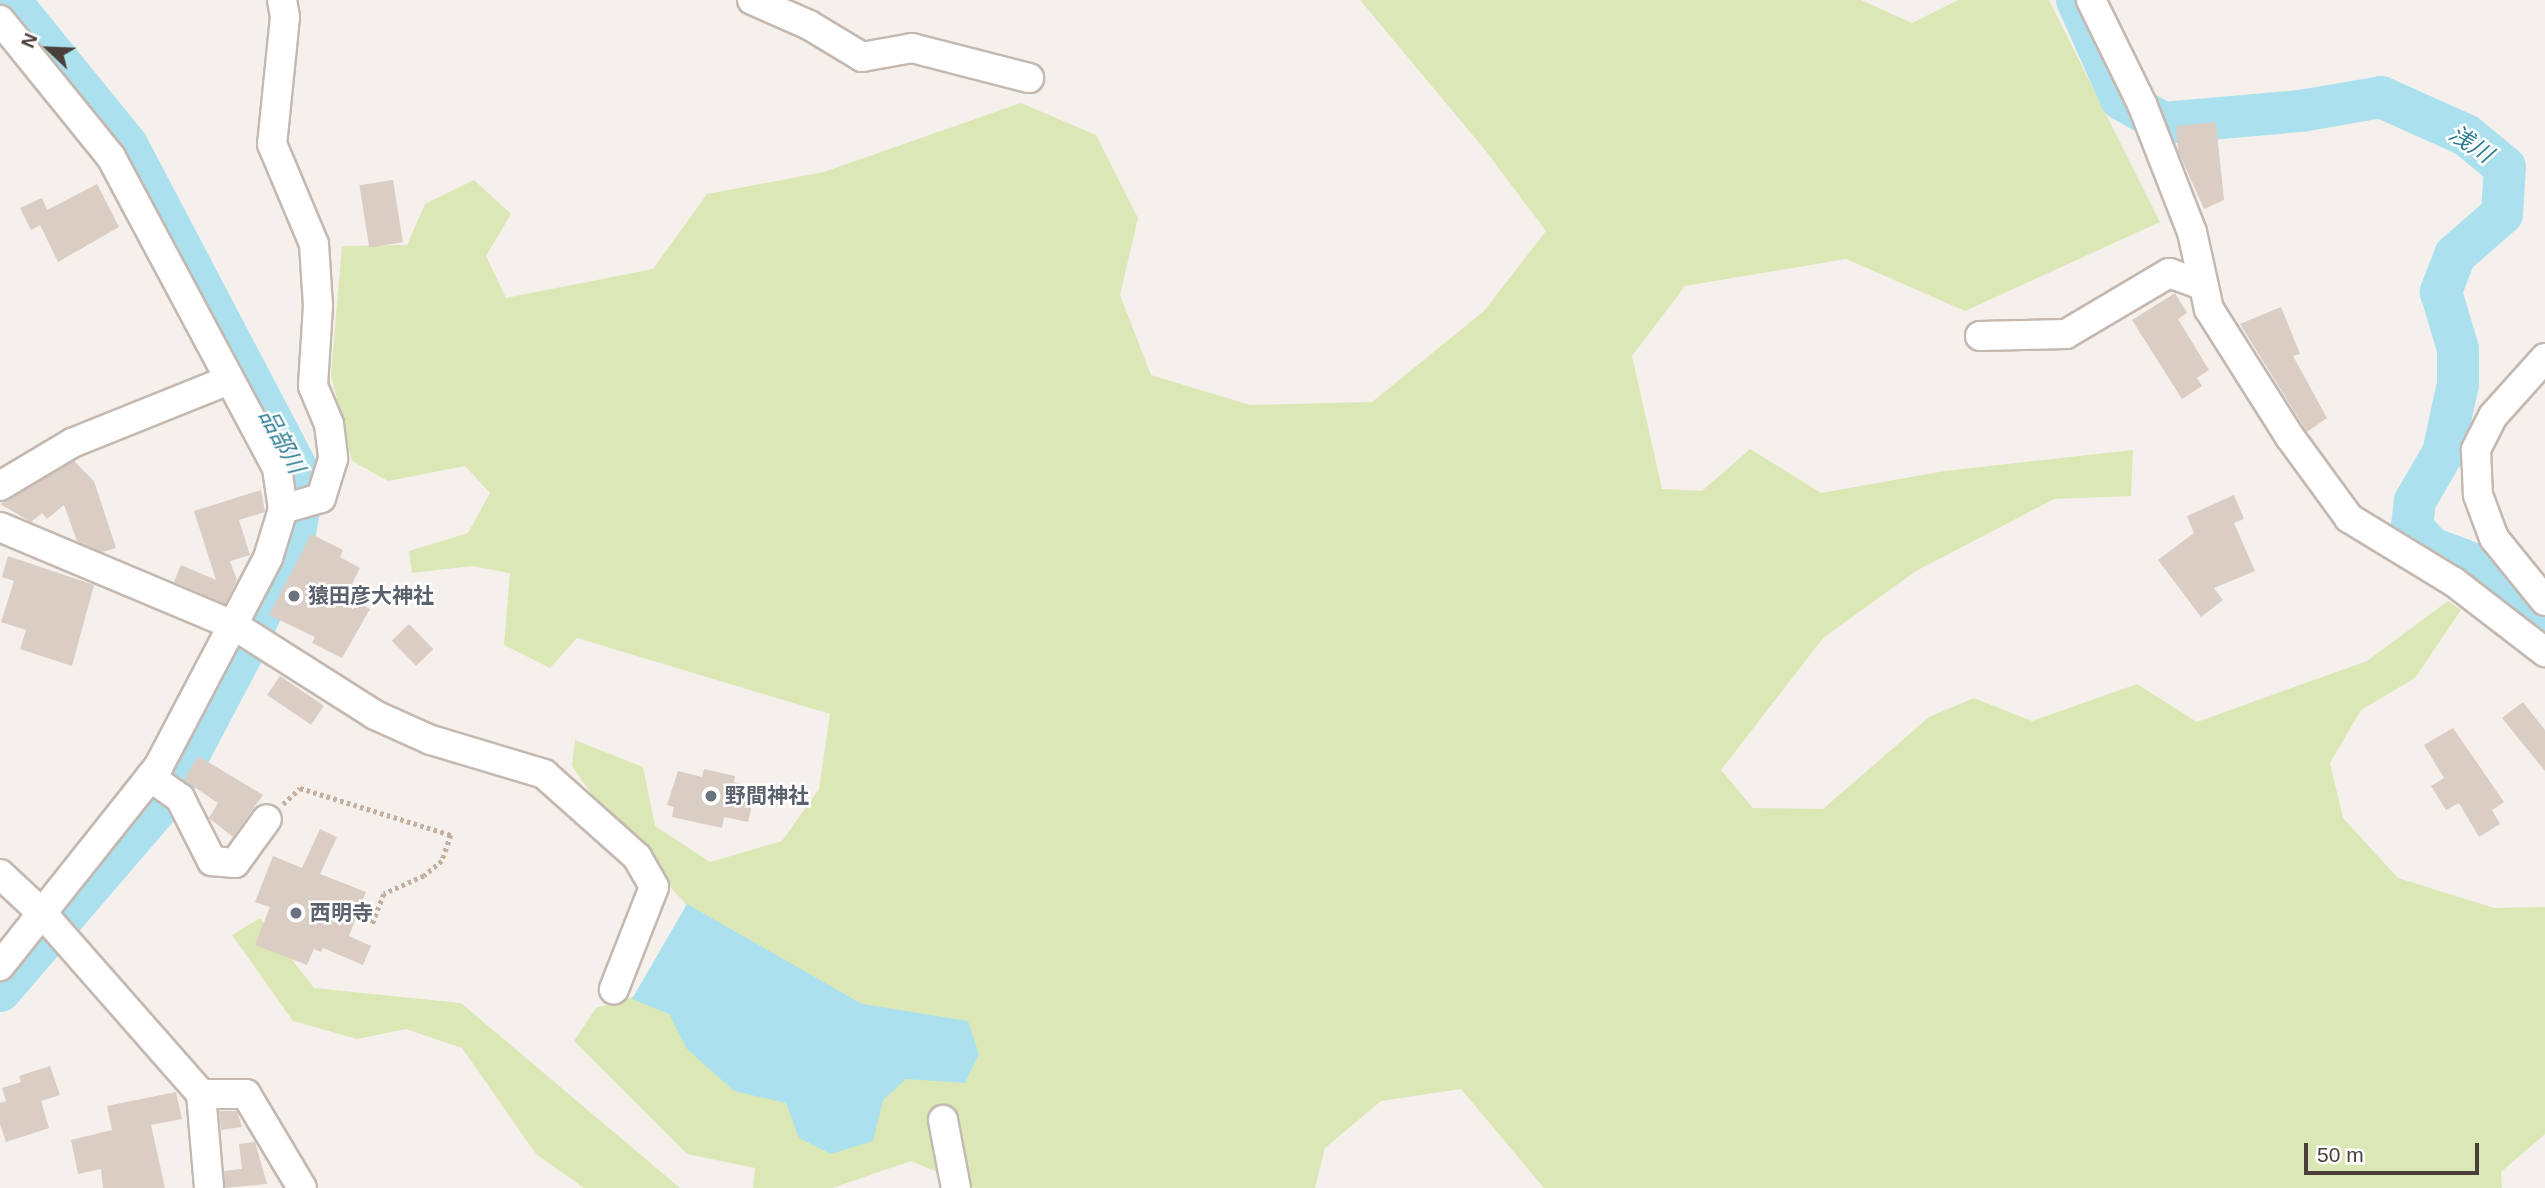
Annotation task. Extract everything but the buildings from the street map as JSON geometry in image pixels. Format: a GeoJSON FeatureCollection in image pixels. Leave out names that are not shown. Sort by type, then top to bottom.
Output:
{"type":"FeatureCollection","features":[{"type":"Feature","properties":{"kind":"street"},"geometry":{"type":"LineString","coordinates":[[282,0],[285,17],[272,144],[314,244],[318,306],[313,386],[329,424],[333,459],[321,498],[282,509]]}},
{"type":"Feature","properties":{"kind":"street"},"geometry":{"type":"LineString","coordinates":[[752,0],[809,25],[862,57],[912,48],[1029,78]]}},
{"type":"Feature","properties":{"kind":"street"},"geometry":{"type":"LineString","coordinates":[[2091,0],[2142,104],[2192,232],[2209,309],[2290,437],[2349,518],[2454,582],[2543,644]]}},
{"type":"Feature","properties":{"kind":"street"},"geometry":{"type":"LineString","coordinates":[[0,20],[111,157],[276,468],[282,509],[268,558],[235,626],[150,777],[0,966]]}},
{"type":"Feature","properties":{"kind":"street"},"geometry":{"type":"LineString","coordinates":[[1980,336],[2066,334],[2169,274],[2204,286]]}},
{"type":"Feature","properties":{"kind":"street"},"geometry":{"type":"LineString","coordinates":[[2545,358],[2493,416],[2476,450],[2478,495],[2494,538],[2545,601]]}},
{"type":"Feature","properties":{"kind":"street"},"geometry":{"type":"LineString","coordinates":[[0,486],[72,443],[229,380]]}},
{"type":"Feature","properties":{"kind":"street"},"geometry":{"type":"LineString","coordinates":[[0,530],[235,626],[375,715],[431,740],[544,774],[637,857],[654,887],[614,989]]}},
{"type":"Feature","properties":{"kind":"street"},"geometry":{"type":"LineString","coordinates":[[150,777],[180,798],[212,862],[235,863],[267,818]]}},
{"type":"Feature","properties":{"kind":"street"},"geometry":{"type":"LineString","coordinates":[[0,874],[43,914],[201,1094],[209,1188]]}},
{"type":"Feature","properties":{"kind":"street"},"geometry":{"type":"LineString","coordinates":[[201,1094],[246,1094],[302,1188]]}},
{"type":"Feature","properties":{"kind":"street"},"geometry":{"type":"LineString","coordinates":[[943,1120],[956,1188]]}},
{"type":"Feature","properties":{"kind":"path"},"geometry":{"type":"LineString","coordinates":[[267,818],[300,788],[451,835],[442,861],[424,876],[384,894],[372,926]]}},
{"type":"Feature","properties":{"kind":"green space"},"geometry":{"type":"Polygon","coordinates":[[[1360,0],[1861,0],[1912,23],[1958,0],[2049,0],[2160,222],[1965,311],[1846,259],[1685,286],[1632,356],[1662,489],[1702,491],[1750,449],[1821,493],[1945,471],[2133,450],[2131,496],[2054,499],[1916,571],[1823,638],[1721,770],[1753,808],[1823,809],[1929,717],[1974,698],[2032,721],[2137,684],[2197,722],[2367,661],[2448,601],[2461,610],[2415,678],[2361,710],[2330,763],[2343,818],[2398,878],[2494,908],[2545,907],[2545,1134],[2501,1172],[2502,1188],[1544,1188],[1461,1089],[1381,1101],[1325,1148],[1315,1188],[975,1188],[911,1161],[832,1188],[753,1188],[755,1168],[687,1154],[574,1041],[596,1008],[662,988],[729,952],[609,819],[572,766],[575,740],[643,767],[655,826],[710,862],[782,841],[819,789],[830,714],[577,638],[550,668],[504,645],[510,573],[472,566],[412,573],[409,551],[468,533],[490,493],[465,466],[388,481],[352,461],[331,375],[342,246],[407,245],[425,204],[474,180],[511,214],[486,256],[506,298],[653,269],[707,194],[824,172],[1021,103],[1096,135],[1138,218],[1120,295],[1151,375],[1250,405],[1372,402],[1484,311],[1546,231],[1485,150],[1360,0]]]}},
{"type":"Feature","properties":{"kind":"green space"},"geometry":{"type":"Polygon","coordinates":[[[260,918],[314,988],[461,1003],[680,1188],[584,1188],[536,1154],[462,1048],[406,1029],[357,1039],[293,1021],[232,935],[260,918]]]}},
{"type":"Feature","properties":{"kind":"water"},"geometry":{"type":"Polygon","coordinates":[[[687,904],[862,1004],[968,1021],[979,1054],[965,1083],[906,1079],[883,1100],[873,1141],[831,1154],[799,1138],[786,1103],[734,1091],[687,1049],[669,1014],[632,999],[687,904]]]}},
{"type":"Feature","properties":{"kind":"waterway","name":"品部川"},"geometry":{"type":"LineString","coordinates":[[0,991],[166,798],[244,650],[294,538],[304,482],[127,145],[9,0]]}},
{"type":"Feature","properties":{"kind":"waterway","name":"浅川"},"geometry":{"type":"LineString","coordinates":[[2077,0],[2121,99],[2163,123],[2301,111],[2381,97],[2466,135],[2505,167],[2502,214],[2455,255],[2441,292],[2458,349],[2458,384],[2443,453],[2415,501],[2412,527],[2431,548],[2493,571],[2545,622]]}},
{"type":"Feature","properties":{"kind":"place","name":"猿田彦大神社"},"geometry":{"type":"Point","coordinates":[294,596]}},
{"type":"Feature","properties":{"kind":"place","name":"野間神社"},"geometry":{"type":"Point","coordinates":[711,796]}},
{"type":"Feature","properties":{"kind":"place","name":"西明寺"},"geometry":{"type":"Point","coordinates":[296,913]}}]}
